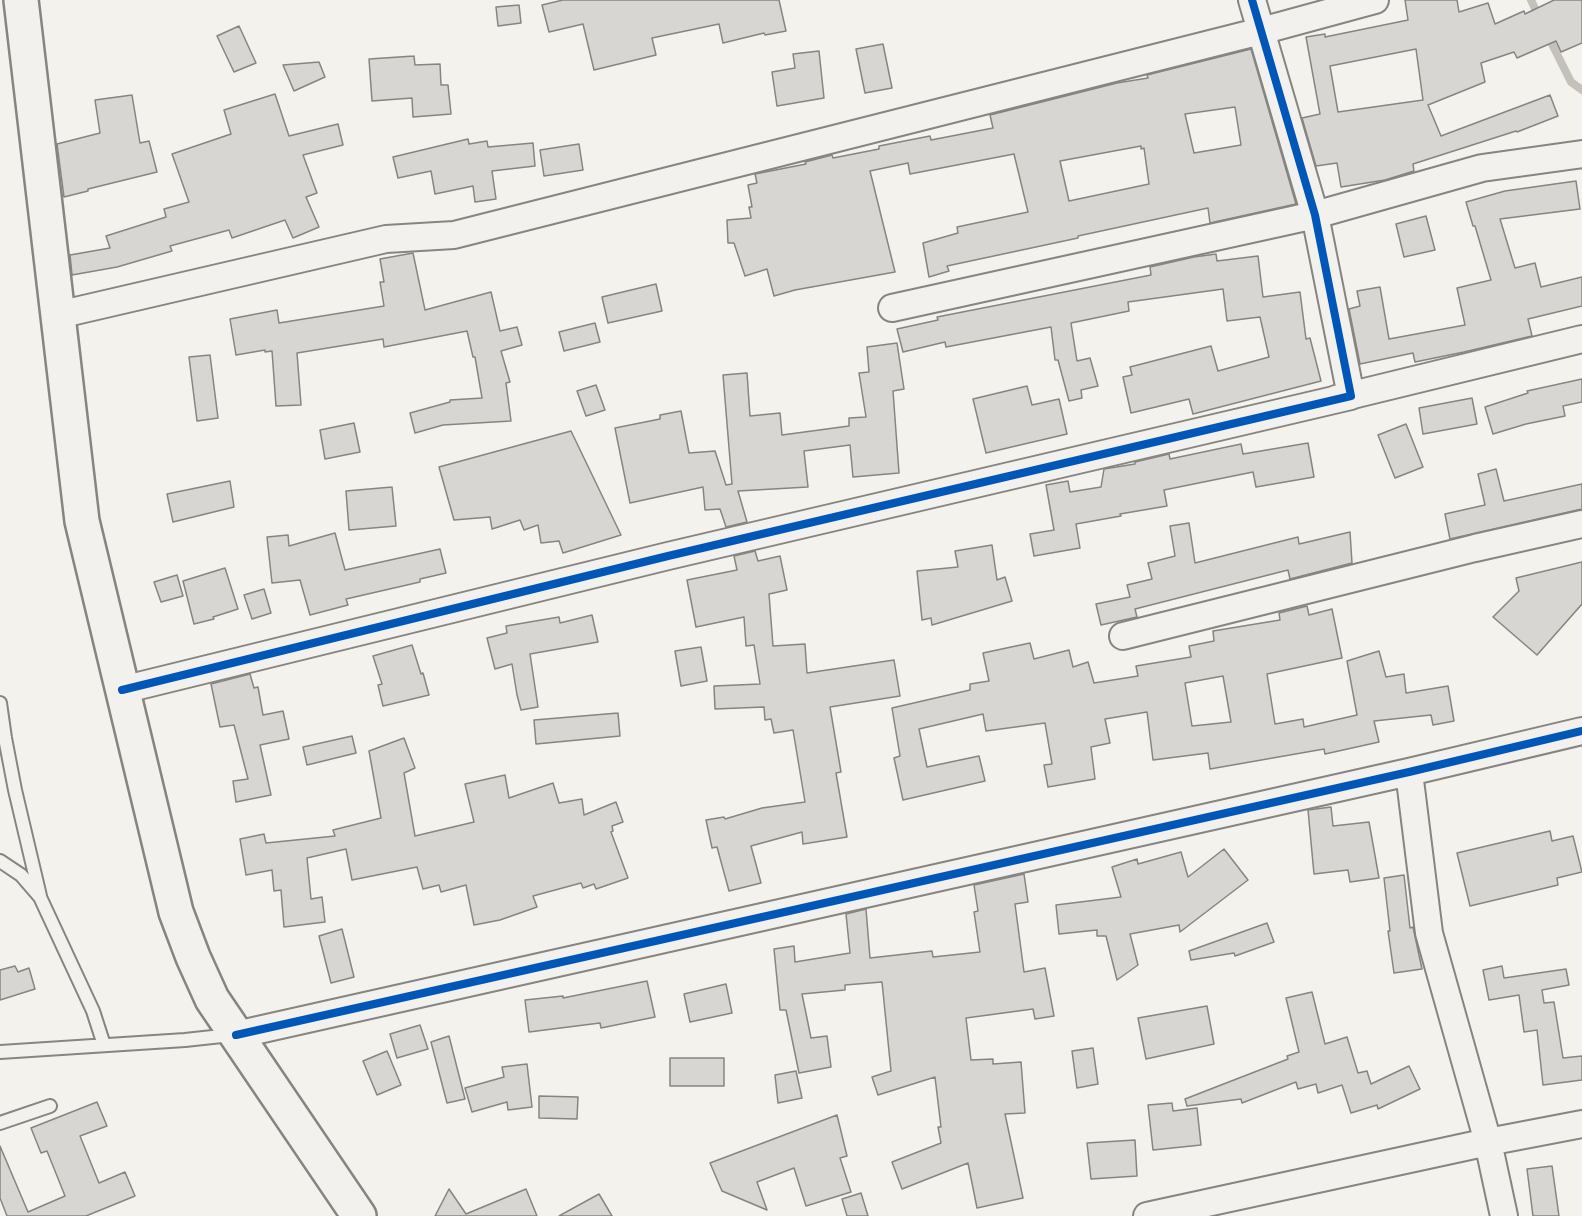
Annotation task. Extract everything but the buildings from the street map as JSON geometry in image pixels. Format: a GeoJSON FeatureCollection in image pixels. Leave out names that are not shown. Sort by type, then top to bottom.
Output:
{"type":"FeatureCollection","features":[{"type":"Feature","properties":{"kind":"highway"},"geometry":{"type":"LineString","coordinates":[[21,0],[82,521],[176,912],[212,999],[359,1216]]}},
{"type":"Feature","properties":{"kind":"street"},"geometry":{"type":"LineString","coordinates":[[1252,0],[1315,215],[1346,397]]}},
{"type":"Feature","properties":{"kind":"street"},"geometry":{"type":"LineString","coordinates":[[58,315],[386,239],[454,235],[1261,32],[1375,0]]}},
{"type":"Feature","properties":{"kind":"street"},"geometry":{"type":"LineString","coordinates":[[892,308],[1315,215],[1482,168],[1582,154]]}},
{"type":"Feature","properties":{"kind":"street"},"geometry":{"type":"LineString","coordinates":[[122,690],[668,556],[1346,397],[1582,339]]}},
{"type":"Feature","properties":{"kind":"street"},"geometry":{"type":"LineString","coordinates":[[1123,636],[1475,548],[1582,524]]}},
{"type":"Feature","properties":{"kind":"street"},"geometry":{"type":"LineString","coordinates":[[236,1035],[1409,772],[1582,731]]}},
{"type":"Feature","properties":{"kind":"street"},"geometry":{"type":"LineString","coordinates":[[1409,772],[1429,933],[1488,1143],[1504,1216]]}},
{"type":"Feature","properties":{"kind":"street"},"geometry":{"type":"LineString","coordinates":[[1147,1216],[1582,1124]]}},
{"type":"Feature","properties":{"kind":"lane"},"geometry":{"type":"LineString","coordinates":[[0,703],[15,790],[40,897],[93,1011],[104,1045]]}},
{"type":"Feature","properties":{"kind":"lane"},"geometry":{"type":"LineString","coordinates":[[0,861],[21,875],[40,897]]}},
{"type":"Feature","properties":{"kind":"lane"},"geometry":{"type":"LineString","coordinates":[[0,1052],[236,1035]]}},
{"type":"Feature","properties":{"kind":"lane"},"geometry":{"type":"LineString","coordinates":[[0,1123],[50,1106]]}},
{"type":"Feature","properties":{"kind":"waterway"},"geometry":{"type":"LineString","coordinates":[[1531,0],[1539,17]]}},
{"type":"Feature","properties":{"kind":"waterway"},"geometry":{"type":"LineString","coordinates":[[1547,34],[1571,82],[1582,90]]}},
{"type":"Feature","properties":{"kind":"cycle path"},"geometry":{"type":"LineString","coordinates":[[122,690],[668,556],[1351,396],[1315,215],[1252,0]]}},
{"type":"Feature","properties":{"kind":"cycle path"},"geometry":{"type":"LineString","coordinates":[[236,1035],[1409,772],[1582,731]]}}]}
